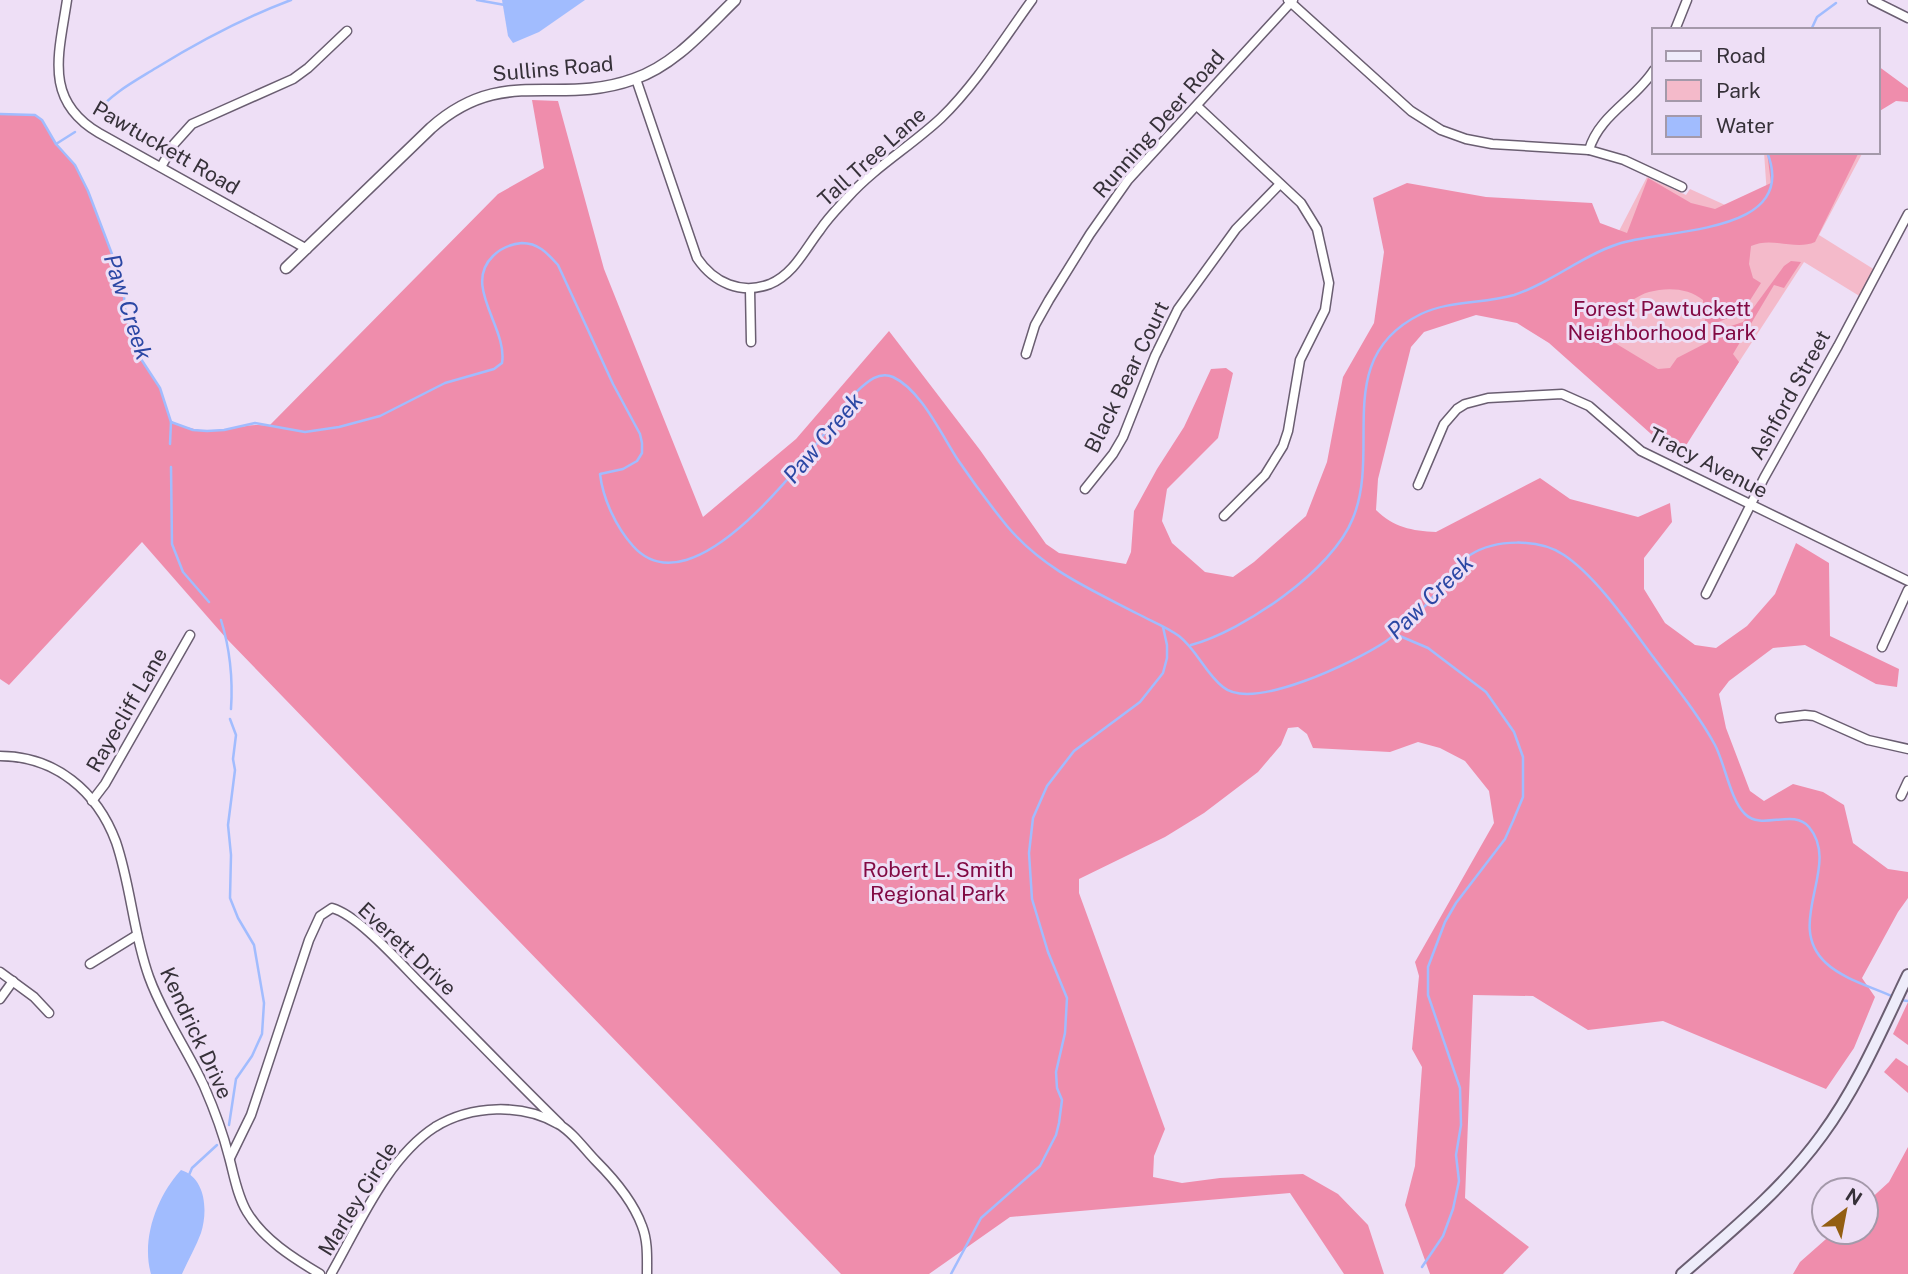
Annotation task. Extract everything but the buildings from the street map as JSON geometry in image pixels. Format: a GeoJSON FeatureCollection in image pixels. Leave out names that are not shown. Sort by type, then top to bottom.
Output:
{"type":"FeatureCollection","features":[{"type":"Feature","properties":{"kind":"main road"},"geometry":{"type":"LineString","coordinates":[[1682,1274],[1747,1216],[1801,1162],[1821,1137],[1846,1098],[1908,976]]}},
{"type":"Feature","properties":{"kind":"street","name":"Pawtuckett Road"},"geometry":{"type":"LineString","coordinates":[[66,0],[58,71],[62,95],[76,116],[94,130],[307,249]]}},
{"type":"Feature","properties":{"kind":"street","name":"Sullins Road"},"geometry":{"type":"LineString","coordinates":[[286,268],[455,108],[494,92],[582,90],[636,79],[671,59],[690,44],[735,0]]}},
{"type":"Feature","properties":{"kind":"street","name":"Tall Tree Lane"},"geometry":{"type":"LineString","coordinates":[[750,289],[772,283],[789,272],[850,194],[917,140],[957,101],[1032,0]]}},
{"type":"Feature","properties":{"kind":"street"},"geometry":{"type":"LineString","coordinates":[[1676,28],[1687,0]]}},
{"type":"Feature","properties":{"kind":"street"},"geometry":{"type":"LineString","coordinates":[[1872,0],[1908,18]]}},
{"type":"Feature","properties":{"kind":"street"},"geometry":{"type":"LineString","coordinates":[[1291,1],[1411,111],[1441,130],[1492,144],[1590,150],[1624,160],[1682,187]]}},
{"type":"Feature","properties":{"kind":"street","name":"Running Deer Road"},"geometry":{"type":"LineString","coordinates":[[1026,354],[1035,325],[1096,224],[1128,180],[1291,1]]}},
{"type":"Feature","properties":{"kind":"street"},"geometry":{"type":"LineString","coordinates":[[161,167],[174,144],[192,124],[293,79],[347,31]]}},
{"type":"Feature","properties":{"kind":"street"},"geometry":{"type":"LineString","coordinates":[[1590,150],[1596,132],[1603,122],[1638,91],[1652,73]]}},
{"type":"Feature","properties":{"kind":"street"},"geometry":{"type":"LineString","coordinates":[[636,79],[697,258],[717,279],[735,287],[750,289],[751,342]]}},
{"type":"Feature","properties":{"kind":"street"},"geometry":{"type":"LineString","coordinates":[[1197,107],[1301,203],[1317,229],[1329,291],[1321,320],[1300,360],[1283,446],[1265,475],[1224,516]]}},
{"type":"Feature","properties":{"kind":"street","name":"Black Bear Court"},"geometry":{"type":"LineString","coordinates":[[1085,489],[1123,437],[1155,356],[1178,309],[1236,229],[1280,184]]}},
{"type":"Feature","properties":{"kind":"street","name":"Ashford Street"},"geometry":{"type":"LineString","coordinates":[[1706,594],[1750,504],[1908,214]]}},
{"type":"Feature","properties":{"kind":"street","name":"Tracy Avenue"},"geometry":{"type":"LineString","coordinates":[[1418,485],[1444,424],[1457,409],[1488,398],[1556,393],[1583,402],[1641,451],[1908,581]]}},
{"type":"Feature","properties":{"kind":"street"},"geometry":{"type":"LineString","coordinates":[[1882,647],[1908,590]]}},
{"type":"Feature","properties":{"kind":"street","name":"Rayecliff Lane"},"geometry":{"type":"LineString","coordinates":[[92,800],[105,784],[190,635]]}},
{"type":"Feature","properties":{"kind":"street"},"geometry":{"type":"LineString","coordinates":[[1780,718],[1814,716],[1868,740],[1908,749]]}},
{"type":"Feature","properties":{"kind":"street","name":"Kendrick Drive"},"geometry":{"type":"LineString","coordinates":[[0,757],[18,756],[47,764],[75,782],[92,800],[116,841],[137,935],[158,1001],[202,1082],[248,1214],[276,1244],[320,1274]]}},
{"type":"Feature","properties":{"kind":"street"},"geometry":{"type":"LineString","coordinates":[[1901,796],[1908,781]]}},
{"type":"Feature","properties":{"kind":"street","name":"Everett Drive"},"geometry":{"type":"LineString","coordinates":[[230,1158],[251,1115],[309,940],[320,916],[332,908],[344,913],[369,933],[560,1124]]}},
{"type":"Feature","properties":{"kind":"street"},"geometry":{"type":"LineString","coordinates":[[90,964],[137,935]]}},
{"type":"Feature","properties":{"kind":"street"},"geometry":{"type":"LineString","coordinates":[[0,972],[34,997],[49,1013]]}},
{"type":"Feature","properties":{"kind":"street"},"geometry":{"type":"LineString","coordinates":[[0,999],[13,981]]}},
{"type":"Feature","properties":{"kind":"street","name":"Marley Circle"},"geometry":{"type":"LineString","coordinates":[[331,1274],[397,1162],[409,1148],[434,1128],[460,1115],[499,1110],[516,1110],[560,1124],[606,1170],[634,1208],[644,1231],[647,1274]]}},
{"type":"Feature","properties":{"kind":"green space"},"geometry":{"type":"Polygon","coordinates":[[[1880,67],[1908,88],[1908,102],[1896,101],[1880,111],[1880,67]]]}},
{"type":"Feature","properties":{"kind":"green space","name":"Robert L. Smith Regional Park"},"geometry":{"type":"Polygon","coordinates":[[[532,100],[558,101],[604,269],[703,517],[796,439],[889,331],[980,450],[1046,544],[1059,553],[1126,564],[1131,552],[1134,511],[1184,427],[1211,369],[1226,368],[1233,373],[1218,438],[1167,489],[1162,521],[1172,543],[1205,572],[1233,577],[1306,516],[1327,462],[1343,377],[1374,323],[1384,252],[1373,198],[1407,183],[1486,197],[1592,203],[1600,223],[1627,233],[1648,178],[1691,203],[1715,209],[1771,183],[1767,154],[1858,154],[1815,242],[1800,245],[1767,242],[1751,246],[1749,264],[1753,278],[1761,283],[1740,316],[1711,325],[1705,321],[1703,300],[1685,291],[1670,289],[1644,294],[1611,315],[1606,330],[1615,343],[1658,369],[1670,368],[1677,358],[1708,342],[1722,329],[1743,322],[1784,266],[1791,261],[1801,262],[1784,288],[1774,285],[1733,354],[1739,362],[1678,458],[1549,343],[1517,323],[1476,315],[1424,332],[1411,347],[1378,479],[1376,510],[1403,527],[1436,532],[1540,478],[1570,499],[1638,517],[1670,503],[1672,522],[1644,558],[1644,589],[1665,623],[1695,645],[1716,648],[1747,626],[1775,594],[1796,543],[1829,563],[1830,636],[1899,669],[1897,687],[1876,684],[1805,645],[1773,648],[1729,681],[1719,694],[1726,728],[1750,791],[1764,801],[1793,784],[1823,792],[1844,805],[1853,843],[1888,869],[1908,872],[1908,898],[1862,978],[1875,997],[1854,1048],[1826,1089],[1663,1021],[1588,1030],[1533,996],[1473,995],[1465,1198],[1529,1247],[1503,1274],[1430,1274],[1405,1205],[1415,1166],[1422,1067],[1412,1049],[1419,976],[1415,962],[1494,823],[1489,791],[1465,761],[1440,748],[1418,742],[1390,752],[1313,748],[1307,734],[1298,727],[1288,728],[1281,745],[1258,772],[1204,813],[1165,837],[1079,879],[1079,893],[1165,1129],[1154,1156],[1153,1177],[1182,1183],[1220,1178],[1303,1174],[1338,1194],[1368,1225],[1384,1274],[1344,1274],[1290,1193],[1010,1217],[929,1274],[841,1274],[226,638],[142,542],[9,685],[0,679],[0,114],[35,115],[42,120],[56,144],[75,165],[88,191],[123,283],[125,309],[139,356],[160,388],[171,421],[197,430],[218,431],[252,425],[269,426],[498,194],[544,168],[532,100]]]}},
{"type":"Feature","properties":{"kind":"green space","name":"Forest Pawtuckett Neighborhood Park"},"geometry":{"type":"Polygon","coordinates":[[[1764,154],[1862,154],[1819,235],[1875,270],[1861,297],[1804,262],[1683,448],[1451,261],[1606,256],[1647,177],[1686,195],[1690,189],[1769,225],[1764,154]]]}},
{"type":"Feature","properties":{"kind":"green space"},"geometry":{"type":"Polygon","coordinates":[[[1908,1002],[1908,1045],[1893,1034],[1908,1002]]]}},
{"type":"Feature","properties":{"kind":"green space"},"geometry":{"type":"Polygon","coordinates":[[[1896,1058],[1908,1066],[1908,1093],[1884,1072],[1896,1058]]]}},
{"type":"Feature","properties":{"kind":"green space"},"geometry":{"type":"Polygon","coordinates":[[[1908,1147],[1908,1274],[1793,1274],[1800,1262],[1818,1246],[1880,1246],[1880,1190],[1889,1182],[1908,1147]]]}},
{"type":"Feature","properties":{"kind":"water"},"geometry":{"type":"Polygon","coordinates":[[[502,0],[585,0],[539,32],[513,43],[508,36],[502,0]]]}},
{"type":"Feature","properties":{"kind":"water"},"geometry":{"type":"Polygon","coordinates":[[[181,1170],[196,1180],[203,1196],[201,1233],[182,1274],[151,1274],[148,1247],[153,1219],[165,1192],[181,1170]]]}},
{"type":"Feature","properties":{"kind":"waterway"},"geometry":{"type":"LineString","coordinates":[[96,113],[124,88],[189,49],[239,22],[291,0]]}},
{"type":"Feature","properties":{"kind":"waterway"},"geometry":{"type":"LineString","coordinates":[[477,0],[505,5]]}},
{"type":"Feature","properties":{"kind":"waterway"},"geometry":{"type":"LineString","coordinates":[[1812,28],[1817,17],[1836,3]]}},
{"type":"Feature","properties":{"kind":"waterway","name":"Paw Creek"},"geometry":{"type":"LineString","coordinates":[[0,114],[35,115],[42,120],[56,144],[75,165],[88,191],[123,283],[125,309],[132,339],[139,356],[160,388],[171,422],[170,444]]}},
{"type":"Feature","properties":{"kind":"waterway"},"geometry":{"type":"LineString","coordinates":[[56,144],[75,132]]}},
{"type":"Feature","properties":{"kind":"waterway"},"geometry":{"type":"LineString","coordinates":[[1191,645],[1235,627],[1284,596],[1327,558],[1342,538],[1353,518],[1361,491],[1364,406],[1368,379],[1376,354],[1393,332],[1432,310],[1503,298],[1528,290],[1591,255],[1618,244],[1722,224],[1747,214],[1765,200],[1772,179],[1767,154]]}},
{"type":"Feature","properties":{"kind":"waterway","name":"Paw Creek"},"geometry":{"type":"LineString","coordinates":[[171,422],[193,430],[207,431],[255,423],[305,432],[339,427],[380,416],[445,383],[494,369],[502,363],[502,350],[484,294],[482,280],[485,268],[493,256],[503,249],[510,245],[528,243],[543,250],[558,265],[613,384],[640,434],[642,453],[637,461],[623,469],[600,474],[607,503],[621,530],[633,546],[660,562],[690,559],[723,541],[756,513],[787,480],[854,394],[872,379],[882,375],[893,377],[913,392],[970,477],[1021,541],[1068,577],[1179,636],[1223,687],[1237,693],[1280,689],[1304,681],[1352,661],[1385,642],[1431,600],[1457,566],[1480,550],[1504,543],[1530,543],[1554,549],[1576,564],[1601,589],[1686,700],[1719,753],[1735,800],[1745,814],[1760,821],[1795,819],[1809,827],[1817,842],[1820,859],[1810,913],[1814,948],[1826,963],[1841,974],[1894,997]]}},
{"type":"Feature","properties":{"kind":"waterway"},"geometry":{"type":"LineString","coordinates":[[171,467],[172,544],[183,572],[209,602]]}},
{"type":"Feature","properties":{"kind":"waterway"},"geometry":{"type":"LineString","coordinates":[[221,620],[230,664],[231,709]]}},
{"type":"Feature","properties":{"kind":"waterway"},"geometry":{"type":"LineString","coordinates":[[951,1274],[981,1218],[1040,1166],[1056,1135],[1059,1123],[1062,1100],[1057,1088],[1056,1072],[1065,1033],[1067,998],[1048,952],[1032,899],[1029,853],[1033,818],[1047,786],[1074,751],[1140,702],[1163,673],[1167,658],[1163,627]]}},
{"type":"Feature","properties":{"kind":"waterway"},"geometry":{"type":"LineString","coordinates":[[1395,634],[1428,648],[1486,692],[1514,732],[1523,757],[1523,797],[1505,839],[1456,903],[1445,922],[1428,967],[1428,995],[1460,1088],[1461,1125],[1456,1155],[1459,1181],[1453,1209],[1443,1236],[1422,1267]]}},
{"type":"Feature","properties":{"kind":"waterway"},"geometry":{"type":"LineString","coordinates":[[229,1125],[236,1079],[252,1056],[262,1034],[264,1003],[254,945],[230,898],[231,855],[228,825],[235,770],[233,759],[236,735],[230,719]]}},
{"type":"Feature","properties":{"kind":"waterway","name":"Paw Creek"},"geometry":{"type":"LineString","coordinates":[[1900,1000],[1908,1001]]}},
{"type":"Feature","properties":{"kind":"waterway"},"geometry":{"type":"LineString","coordinates":[[189,1175],[192,1168],[217,1145]]}}]}
